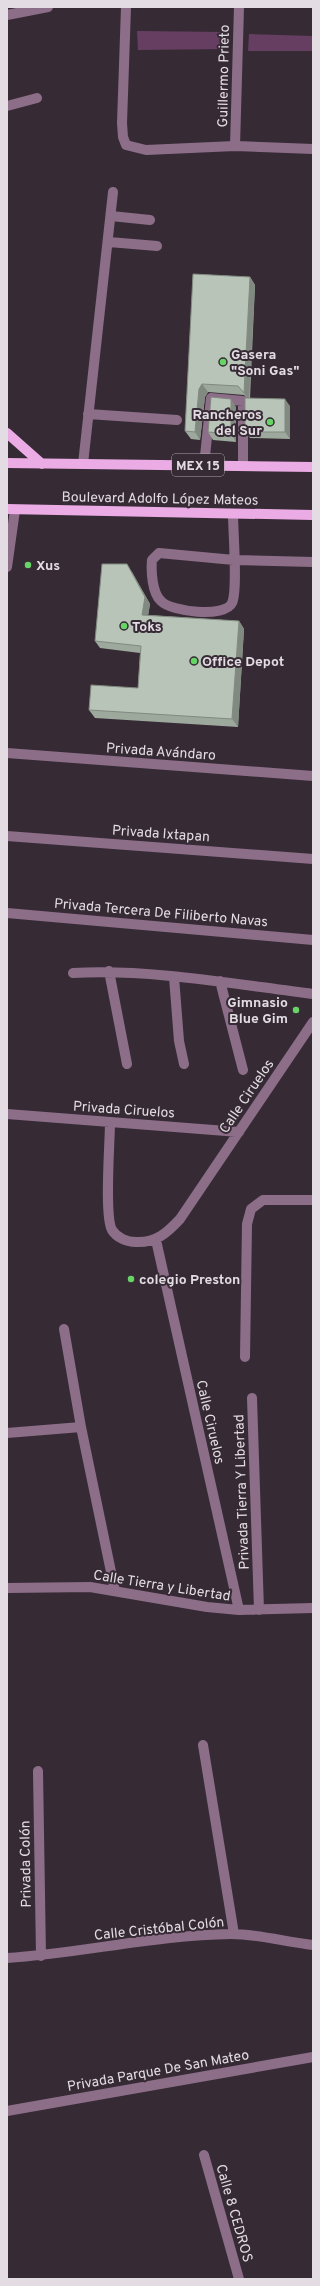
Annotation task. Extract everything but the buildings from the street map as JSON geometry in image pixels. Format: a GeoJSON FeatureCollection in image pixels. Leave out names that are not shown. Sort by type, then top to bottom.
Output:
{"type":"FeatureCollection","features":[{"type":"Feature","properties":{"kind":"main road"},"geometry":{"type":"LineString","coordinates":[[7,433],[42,464]]}},
{"type":"Feature","properties":{"kind":"main road","name":"MEX 15"},"geometry":{"type":"LineString","coordinates":[[7,463],[313,467]]}},
{"type":"Feature","properties":{"kind":"main road","name":"Boulevard Adolfo López Mateos"},"geometry":{"type":"LineString","coordinates":[[11,510],[313,515]]}},
{"type":"Feature","properties":{"kind":"street"},"geometry":{"type":"LineString","coordinates":[[7,15],[48,7]]}},
{"type":"Feature","properties":{"kind":"street"},"geometry":{"type":"LineString","coordinates":[[126,7],[122,123],[123,137],[126,145],[146,150],[236,146],[313,149]]}},
{"type":"Feature","properties":{"kind":"street","name":"Guillermo Prieto"},"geometry":{"type":"LineString","coordinates":[[236,146],[238,7]]}},
{"type":"Feature","properties":{"kind":"street"},"geometry":{"type":"LineString","coordinates":[[7,106],[37,98]]}},
{"type":"Feature","properties":{"kind":"street"},"geometry":{"type":"LineString","coordinates":[[83,464],[113,192]]}},
{"type":"Feature","properties":{"kind":"street"},"geometry":{"type":"LineString","coordinates":[[111,216],[150,220]]}},
{"type":"Feature","properties":{"kind":"street"},"geometry":{"type":"LineString","coordinates":[[108,242],[157,246]]}},
{"type":"Feature","properties":{"kind":"street"},"geometry":{"type":"LineString","coordinates":[[204,466],[211,398],[243,401],[242,466]]}},
{"type":"Feature","properties":{"kind":"street"},"geometry":{"type":"LineString","coordinates":[[88,414],[177,420]]}},
{"type":"Feature","properties":{"kind":"street"},"geometry":{"type":"LineString","coordinates":[[7,567],[11,510]]}},
{"type":"Feature","properties":{"kind":"street"},"geometry":{"type":"LineString","coordinates":[[233,514],[234,560],[233,602],[227,609],[187,611],[168,607],[159,600],[152,571],[152,560],[156,555],[163,553],[234,560],[313,562]]}},
{"type":"Feature","properties":{"kind":"street","name":"Privada Avándaro"},"geometry":{"type":"LineString","coordinates":[[7,753],[313,776]]}},
{"type":"Feature","properties":{"kind":"street","name":"Privada Ixtapan"},"geometry":{"type":"LineString","coordinates":[[7,836],[313,859]]}},
{"type":"Feature","properties":{"kind":"street","name":"Privada Tercera De Filiberto Navas"},"geometry":{"type":"LineString","coordinates":[[7,912],[313,940]]}},
{"type":"Feature","properties":{"kind":"street"},"geometry":{"type":"LineString","coordinates":[[109,971],[127,1064]]}},
{"type":"Feature","properties":{"kind":"street"},"geometry":{"type":"LineString","coordinates":[[73,973],[109,971],[220,981],[313,994]]}},
{"type":"Feature","properties":{"kind":"street"},"geometry":{"type":"LineString","coordinates":[[174,977],[180,1041],[184,1064]]}},
{"type":"Feature","properties":{"kind":"street"},"geometry":{"type":"LineString","coordinates":[[220,981],[243,1070]]}},
{"type":"Feature","properties":{"kind":"street","name":"Calle Ciruelos"},"geometry":{"type":"LineString","coordinates":[[239,1610],[156,1240],[165,1235],[180,1219],[313,1022]]}},
{"type":"Feature","properties":{"kind":"street","name":"Privada Ciruelos"},"geometry":{"type":"LineString","coordinates":[[7,1114],[239,1132]]}},
{"type":"Feature","properties":{"kind":"street"},"geometry":{"type":"LineString","coordinates":[[110,1122],[109,1212],[112,1230],[121,1238],[132,1242],[145,1243],[156,1240]]}},
{"type":"Feature","properties":{"kind":"street"},"geometry":{"type":"LineString","coordinates":[[245,1357],[247,1224],[250,1209],[263,1200],[313,1200]]}},
{"type":"Feature","properties":{"kind":"street"},"geometry":{"type":"LineString","coordinates":[[64,1329],[81,1427],[115,1591]]}},
{"type":"Feature","properties":{"kind":"street","name":"Privada Tierra Y Libertad"},"geometry":{"type":"LineString","coordinates":[[252,1398],[259,1610]]}},
{"type":"Feature","properties":{"kind":"street"},"geometry":{"type":"LineString","coordinates":[[7,1433],[81,1427]]}},
{"type":"Feature","properties":{"kind":"street","name":"Calle Tierra y Libertad"},"geometry":{"type":"LineString","coordinates":[[7,1588],[90,1587],[207,1607],[239,1610],[313,1608]]}},
{"type":"Feature","properties":{"kind":"street"},"geometry":{"type":"LineString","coordinates":[[203,1745],[234,1934]]}},
{"type":"Feature","properties":{"kind":"street","name":"Privada Colón"},"geometry":{"type":"LineString","coordinates":[[38,1772],[41,1956]]}},
{"type":"Feature","properties":{"kind":"street","name":"Calle Cristóbal Colón"},"geometry":{"type":"LineString","coordinates":[[7,1958],[41,1956],[175,1938],[234,1934],[313,1945]]}},
{"type":"Feature","properties":{"kind":"street","name":"Privada Parque De San Mateo"},"geometry":{"type":"LineString","coordinates":[[7,2111],[313,2057]]}},
{"type":"Feature","properties":{"kind":"street","name":"Calle 8 CEDROS"},"geometry":{"type":"LineString","coordinates":[[204,2155],[239,2279]]}},
{"type":"Feature","properties":{"kind":"shaded area"},"geometry":{"type":"Polygon","coordinates":[[[137,31],[226,32],[228,49],[138,50],[137,31]]]}},
{"type":"Feature","properties":{"kind":"shaded area"},"geometry":{"type":"Polygon","coordinates":[[[249,34],[313,36],[313,51],[248,51],[249,34]]]}},
{"type":"Feature","properties":{"kind":"place","name":"Gasera \"Soni Gas\""},"geometry":{"type":"Point","coordinates":[223,362]}},
{"type":"Feature","properties":{"kind":"place","name":"Rancheros del Sur"},"geometry":{"type":"Point","coordinates":[270,422]}},
{"type":"Feature","properties":{"kind":"place","name":"Xus"},"geometry":{"type":"Point","coordinates":[28,565]}},
{"type":"Feature","properties":{"kind":"place","name":"Toks"},"geometry":{"type":"Point","coordinates":[124,626]}},
{"type":"Feature","properties":{"kind":"place","name":"Office Depot"},"geometry":{"type":"Point","coordinates":[194,661]}},
{"type":"Feature","properties":{"kind":"place","name":"Gimnasio Blue Gim"},"geometry":{"type":"Point","coordinates":[296,1010]}},
{"type":"Feature","properties":{"kind":"place","name":"colegio Preston"},"geometry":{"type":"Point","coordinates":[131,1279]}}]}
